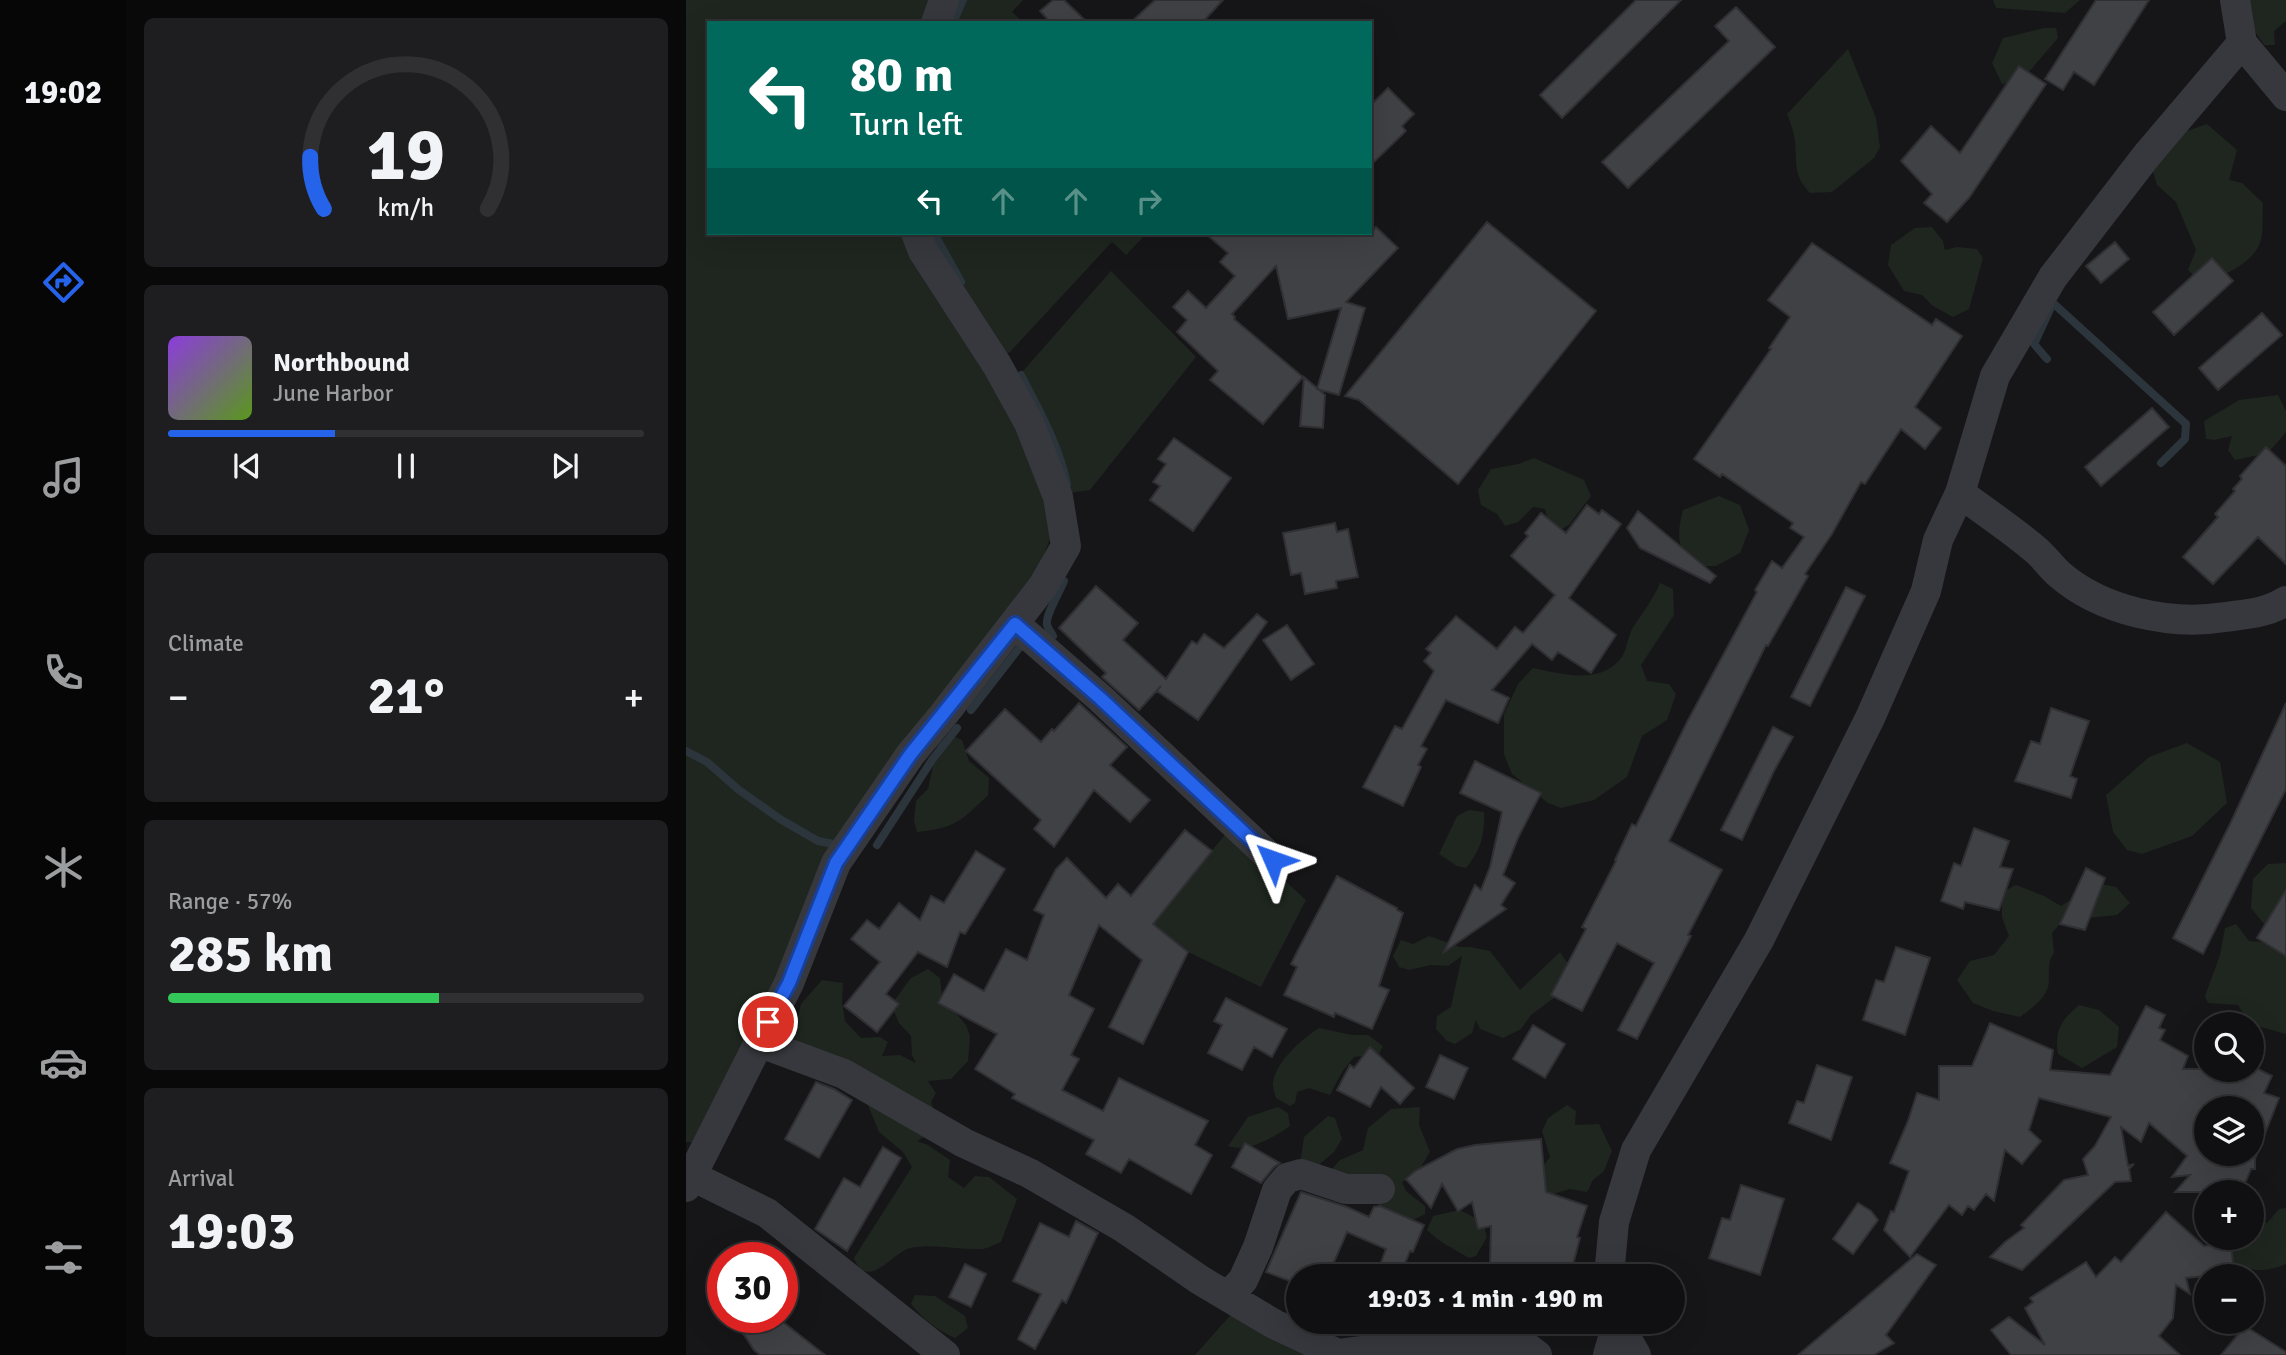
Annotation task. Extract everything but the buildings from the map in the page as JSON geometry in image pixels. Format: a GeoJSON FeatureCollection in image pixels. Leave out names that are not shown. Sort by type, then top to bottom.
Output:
{"type":"FeatureCollection","features":[{"type":"Feature","properties":{"kind":"street"},"geometry":{"type":"LineString","coordinates":[[937,21],[944,0]]}},
{"type":"Feature","properties":{"kind":"street"},"geometry":{"type":"LineString","coordinates":[[2235,0],[2242,44],[2286,96]]}},
{"type":"Feature","properties":{"kind":"street"},"geometry":{"type":"LineString","coordinates":[[1610,1264],[1614,1222],[1636,1150],[1759,940],[1870,718],[1926,591],[1938,540],[1960,492],[1994,376],[2053,277],[2147,155],[2242,44]]}},
{"type":"Feature","properties":{"kind":"street"},"geometry":{"type":"LineString","coordinates":[[917,235],[923,251],[997,365],[1029,423],[1058,497],[1066,546],[1043,586],[910,755],[836,863],[789,983],[689,1181],[767,1213],[945,1355]]}},
{"type":"Feature","properties":{"kind":"street"},"geometry":{"type":"LineString","coordinates":[[1960,492],[2038,551],[2060,575],[2100,599],[2145,616],[2204,620],[2273,610],[2286,601]]}},
{"type":"Feature","properties":{"kind":"street"},"geometry":{"type":"LineString","coordinates":[[1015,624],[1100,698],[1273,860]]}},
{"type":"Feature","properties":{"kind":"street"},"geometry":{"type":"LineString","coordinates":[[758,1042],[844,1074],[964,1143],[1029,1173],[1124,1228],[1274,1324],[1338,1355],[1433,1341],[1525,1346],[1536,1355]]}},
{"type":"Feature","properties":{"kind":"street"},"geometry":{"type":"LineString","coordinates":[[1228,1296],[1242,1280],[1258,1247],[1277,1190],[1287,1178],[1301,1174],[1346,1189],[1380,1189]]}},
{"type":"Feature","properties":{"kind":"street"},"geometry":{"type":"LineString","coordinates":[[1608,1355],[1614,1334]]}},
{"type":"Feature","properties":{"kind":"street"},"geometry":{"type":"LineString","coordinates":[[1625,1334],[1636,1355]]}},
{"type":"Feature","properties":{"kind":"shaded area"},"geometry":{"type":"Polygon","coordinates":[[[686,0],[1023,0],[1012,12],[1022,21],[707,21],[707,235],[901,235],[956,322],[1010,416],[1037,480],[1053,531],[1040,565],[1039,580],[932,712],[698,1142],[686,1142],[686,0]]]}},
{"type":"Feature","properties":{"kind":"shaded area"},"geometry":{"type":"Polygon","coordinates":[[[1993,0],[2080,0],[2065,13],[1996,8],[1993,0]]]}},
{"type":"Feature","properties":{"kind":"shaded area"},"geometry":{"type":"Polygon","coordinates":[[[2242,0],[2286,0],[2286,21],[2274,31],[2275,45],[2264,45],[2244,15],[2242,0]]]}},
{"type":"Feature","properties":{"kind":"shaded area"},"geometry":{"type":"Polygon","coordinates":[[[2044,28],[2056,28],[2058,38],[2021,81],[2002,84],[1992,63],[2003,38],[2044,28]]]}},
{"type":"Feature","properties":{"kind":"shaded area"},"geometry":{"type":"Polygon","coordinates":[[[1848,49],[1876,118],[1880,147],[1874,158],[1832,192],[1810,193],[1798,175],[1794,138],[1787,114],[1848,49]]]}},
{"type":"Feature","properties":{"kind":"shaded area"},"geometry":{"type":"Polygon","coordinates":[[[2207,124],[2237,150],[2229,180],[2242,183],[2263,203],[2263,223],[2260,243],[2251,257],[2227,273],[2202,284],[2188,270],[2196,250],[2176,202],[2157,185],[2153,172],[2158,161],[2181,133],[2207,124]]]}},
{"type":"Feature","properties":{"kind":"shaded area"},"geometry":{"type":"Polygon","coordinates":[[[1932,227],[1943,241],[1945,250],[1957,247],[1977,249],[1983,258],[1969,309],[1953,317],[1933,306],[1922,295],[1904,291],[1888,265],[1891,245],[1915,228],[1932,227]]]}},
{"type":"Feature","properties":{"kind":"shaded area"},"geometry":{"type":"Polygon","coordinates":[[[928,235],[1145,235],[1126,255],[1112,242],[1010,352],[1002,356],[928,235]]]}},
{"type":"Feature","properties":{"kind":"shaded area"},"geometry":{"type":"Polygon","coordinates":[[[1111,271],[1196,357],[1090,490],[1063,494],[1016,379],[1111,271]]]}},
{"type":"Feature","properties":{"kind":"shaded area"},"geometry":{"type":"Polygon","coordinates":[[[2278,395],[2286,411],[2286,432],[2268,453],[2235,460],[2228,450],[2232,436],[2206,439],[2204,421],[2239,400],[2278,395]]]}},
{"type":"Feature","properties":{"kind":"shaded area"},"geometry":{"type":"Polygon","coordinates":[[[1534,458],[1584,480],[1591,496],[1569,525],[1553,534],[1545,509],[1533,507],[1518,522],[1505,526],[1497,514],[1481,505],[1478,490],[1491,469],[1534,458]]]}},
{"type":"Feature","properties":{"kind":"shaded area"},"geometry":{"type":"Polygon","coordinates":[[[1719,496],[1740,505],[1749,530],[1740,553],[1716,566],[1694,566],[1684,553],[1679,540],[1683,510],[1719,496]]]}},
{"type":"Feature","properties":{"kind":"shaded area"},"geometry":{"type":"Polygon","coordinates":[[[1660,583],[1673,589],[1674,615],[1641,665],[1647,681],[1669,684],[1676,694],[1667,720],[1642,736],[1627,777],[1594,800],[1561,808],[1548,803],[1512,774],[1504,754],[1504,714],[1518,684],[1533,668],[1582,675],[1605,671],[1615,665],[1623,655],[1632,629],[1660,583]]]}},
{"type":"Feature","properties":{"kind":"shaded area"},"geometry":{"type":"Polygon","coordinates":[[[955,737],[962,740],[969,761],[989,778],[988,795],[957,822],[917,832],[914,821],[916,801],[928,789],[938,743],[955,737]]]}},
{"type":"Feature","properties":{"kind":"shaded area"},"geometry":{"type":"Polygon","coordinates":[[[2187,743],[2220,762],[2227,803],[2192,836],[2142,854],[2127,850],[2113,832],[2106,795],[2149,757],[2187,743]]]}},
{"type":"Feature","properties":{"kind":"shaded area"},"geometry":{"type":"Polygon","coordinates":[[[1469,810],[1484,812],[1484,820],[1479,849],[1466,868],[1457,866],[1439,854],[1457,816],[1469,810]]]}},
{"type":"Feature","properties":{"kind":"shaded area"},"geometry":{"type":"Polygon","coordinates":[[[1229,830],[1306,900],[1261,987],[1186,951],[1152,923],[1229,830]]]}},
{"type":"Feature","properties":{"kind":"shaded area"},"geometry":{"type":"Polygon","coordinates":[[[2286,863],[2286,934],[2264,924],[2251,908],[2253,879],[2268,864],[2286,863]]]}},
{"type":"Feature","properties":{"kind":"shaded area"},"geometry":{"type":"Polygon","coordinates":[[[2097,883],[2116,887],[2130,903],[2117,915],[2087,918],[2059,925],[2052,933],[2054,953],[2050,962],[2048,987],[2038,1003],[2020,1017],[1973,1003],[1957,980],[1970,961],[1994,955],[2009,936],[2002,917],[2002,892],[2016,885],[2061,906],[2097,883]]]}},
{"type":"Feature","properties":{"kind":"shaded area"},"geometry":{"type":"Polygon","coordinates":[[[2236,924],[2249,941],[2272,943],[2286,950],[2286,1034],[2264,1028],[2264,1012],[2242,1012],[2238,1005],[2208,1003],[2205,996],[2220,955],[2225,928],[2236,924]]]}},
{"type":"Feature","properties":{"kind":"shaded area"},"geometry":{"type":"Polygon","coordinates":[[[1429,936],[1460,947],[1490,951],[1520,990],[1560,952],[1572,970],[1562,992],[1531,1015],[1521,1029],[1503,1038],[1480,1029],[1476,1020],[1472,1033],[1455,1044],[1447,1041],[1436,1029],[1437,1016],[1451,1007],[1462,956],[1448,966],[1431,965],[1409,970],[1399,967],[1393,956],[1401,940],[1413,944],[1429,936]]]}},
{"type":"Feature","properties":{"kind":"shaded area"},"geometry":{"type":"Polygon","coordinates":[[[928,969],[940,978],[942,997],[966,1025],[970,1036],[968,1061],[951,1079],[928,1081],[936,1093],[931,1102],[935,1113],[932,1132],[917,1141],[950,1160],[948,1177],[964,1188],[975,1176],[989,1177],[1017,1199],[1001,1242],[981,1249],[928,1246],[910,1248],[880,1268],[866,1271],[859,1268],[854,1258],[912,1167],[903,1152],[879,1132],[866,1100],[819,1055],[793,1038],[801,1004],[822,980],[843,983],[845,1021],[861,1038],[880,1037],[888,1042],[882,1056],[900,1055],[916,1063],[912,1055],[911,1036],[899,1023],[891,1005],[911,978],[928,969]]]}},
{"type":"Feature","properties":{"kind":"shaded area"},"geometry":{"type":"Polygon","coordinates":[[[2079,1005],[2099,1010],[2119,1027],[2117,1047],[2082,1068],[2058,1054],[2057,1045],[2058,1031],[2068,1015],[2079,1005]]]}},
{"type":"Feature","properties":{"kind":"shaded area"},"geometry":{"type":"Polygon","coordinates":[[[1319,1028],[1352,1035],[1368,1035],[1383,1046],[1379,1054],[1354,1057],[1342,1072],[1330,1095],[1309,1088],[1297,1092],[1295,1103],[1290,1106],[1276,1098],[1273,1084],[1275,1074],[1291,1051],[1319,1028]]]}},
{"type":"Feature","properties":{"kind":"shaded area"},"geometry":{"type":"Polygon","coordinates":[[[1567,1105],[1576,1111],[1575,1125],[1599,1124],[1612,1151],[1604,1171],[1593,1180],[1587,1192],[1570,1189],[1546,1196],[1536,1175],[1550,1157],[1542,1131],[1548,1118],[1567,1105]]]}},
{"type":"Feature","properties":{"kind":"shaded area"},"geometry":{"type":"Polygon","coordinates":[[[1278,1107],[1288,1113],[1290,1126],[1252,1146],[1228,1146],[1248,1117],[1278,1107]]]}},
{"type":"Feature","properties":{"kind":"shaded area"},"geometry":{"type":"Polygon","coordinates":[[[1420,1107],[1419,1125],[1430,1152],[1416,1175],[1402,1182],[1406,1191],[1425,1206],[1425,1214],[1405,1224],[1380,1207],[1368,1179],[1331,1170],[1340,1160],[1363,1150],[1368,1128],[1391,1109],[1420,1107]]]}},
{"type":"Feature","properties":{"kind":"shaded area"},"geometry":{"type":"Polygon","coordinates":[[[1328,1116],[1335,1118],[1342,1139],[1334,1152],[1315,1168],[1300,1164],[1304,1137],[1328,1116]]]}},
{"type":"Feature","properties":{"kind":"shaded area"},"geometry":{"type":"Polygon","coordinates":[[[2286,1208],[2286,1264],[2264,1270],[2264,1264],[2230,1264],[2224,1250],[2264,1250],[2264,1222],[2267,1223],[2279,1209],[2286,1208]]]}},
{"type":"Feature","properties":{"kind":"shaded area"},"geometry":{"type":"Polygon","coordinates":[[[1460,1210],[1483,1222],[1487,1237],[1476,1256],[1469,1258],[1427,1230],[1433,1216],[1460,1210]]]}},
{"type":"Feature","properties":{"kind":"shaded area"},"geometry":{"type":"Polygon","coordinates":[[[915,1295],[935,1296],[965,1316],[968,1328],[955,1338],[942,1332],[911,1304],[915,1295]]]}},
{"type":"Feature","properties":{"kind":"shaded area"},"geometry":{"type":"Polygon","coordinates":[[[1235,1310],[1322,1355],[1195,1355],[1235,1310]]]}},
{"type":"Feature","properties":{"kind":"waterway"},"geometry":{"type":"LineString","coordinates":[[954,21],[963,0]]}},
{"type":"Feature","properties":{"kind":"waterway"},"geometry":{"type":"LineString","coordinates":[[935,235],[961,282]]}},
{"type":"Feature","properties":{"kind":"waterway"},"geometry":{"type":"LineString","coordinates":[[2047,359],[2034,344],[2053,303],[2186,424],[2185,439],[2161,463]]}},
{"type":"Feature","properties":{"kind":"waterway"},"geometry":{"type":"LineString","coordinates":[[1021,375],[1054,442],[1067,484]]}},
{"type":"Feature","properties":{"kind":"waterway"},"geometry":{"type":"LineString","coordinates":[[1053,636],[1047,621],[1064,581]]}},
{"type":"Feature","properties":{"kind":"waterway"},"geometry":{"type":"LineString","coordinates":[[971,710],[1023,643]]}},
{"type":"Feature","properties":{"kind":"waterway"},"geometry":{"type":"LineString","coordinates":[[877,845],[932,760],[957,728]]}},
{"type":"Feature","properties":{"kind":"waterway"},"geometry":{"type":"LineString","coordinates":[[686,751],[707,762],[739,790],[780,819],[818,841],[839,845]]}},
{"type":"Feature","properties":{"kind":"route"},"geometry":{"type":"LineString","coordinates":[[768,1022],[789,983],[802,944],[836,863],[910,755],[1015,624],[1100,698],[1273,860]]}}]}
